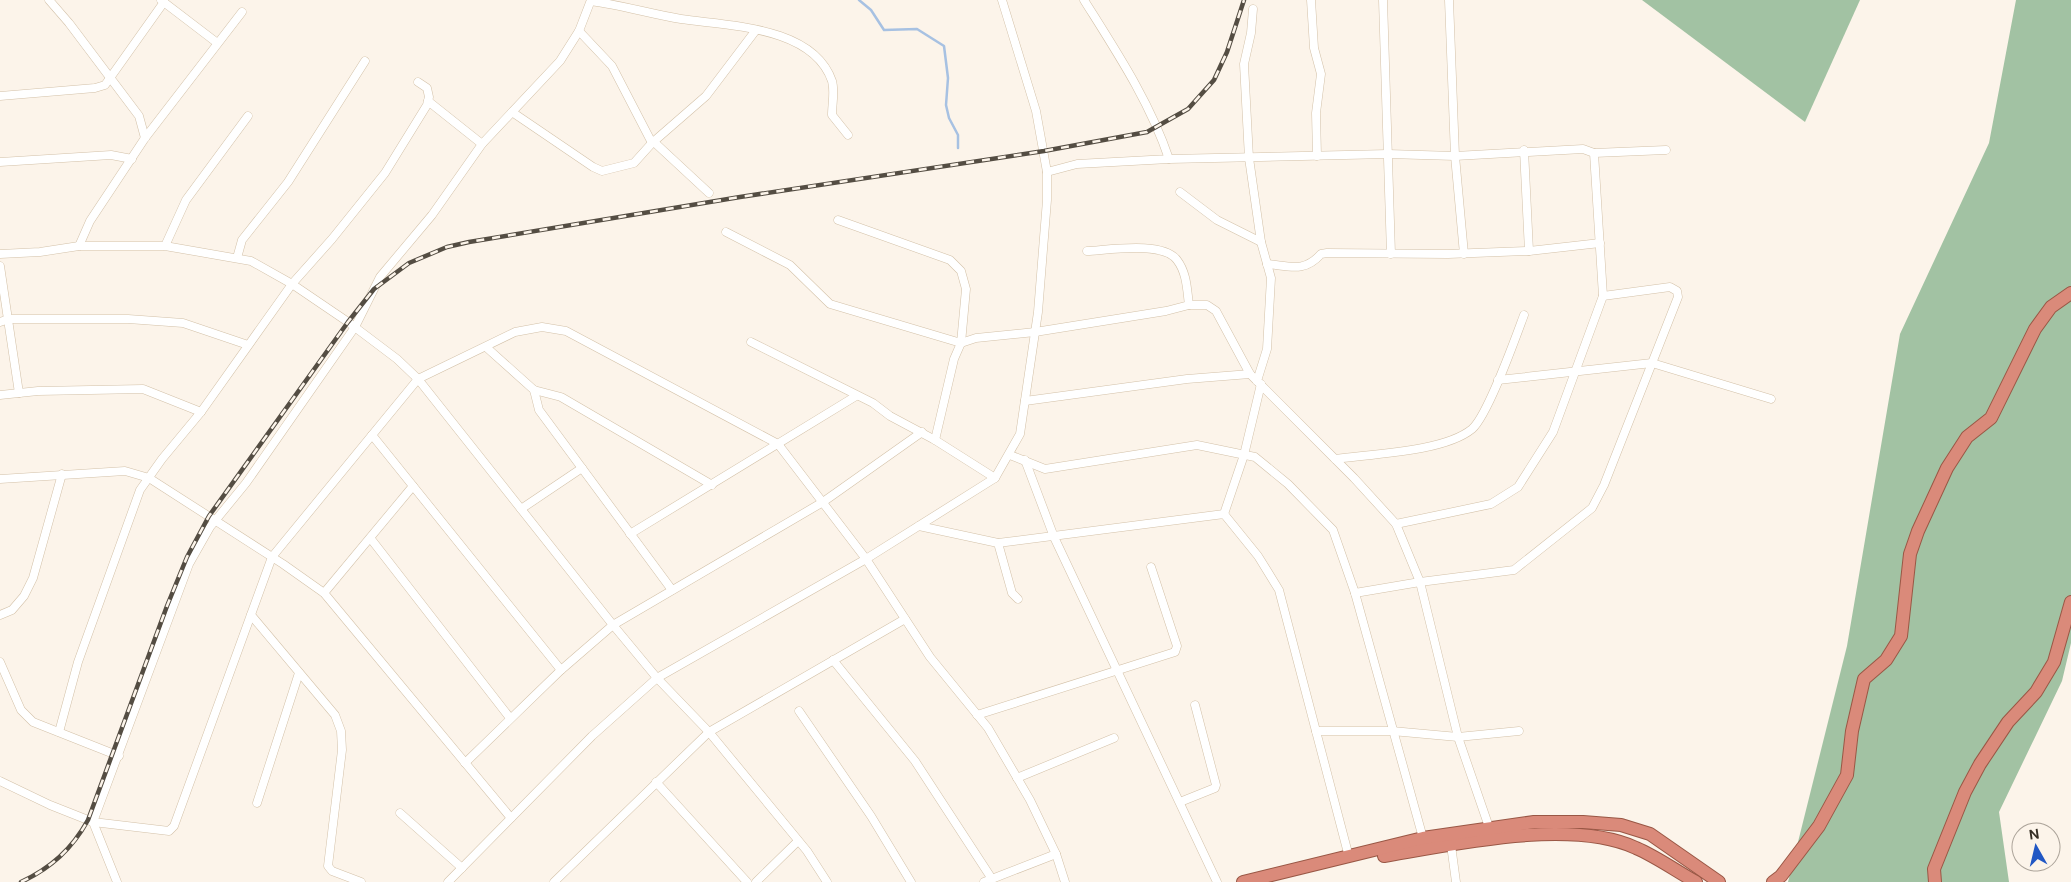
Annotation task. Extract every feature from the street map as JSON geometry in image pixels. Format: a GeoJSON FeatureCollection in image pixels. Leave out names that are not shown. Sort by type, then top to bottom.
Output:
{"type":"FeatureCollection","features":[{"type":"Feature","properties":{"kind":"highway"},"geometry":{"type":"LineString","coordinates":[[1773,882],[1781,876],[1819,826],[1847,775],[1852,731],[1864,679],[1886,660],[1900,636],[1905,611],[1910,554],[1918,531],[1947,468],[1967,437],[1991,418],[2035,329],[2051,307],[2071,293]]}},
{"type":"Feature","properties":{"kind":"highway"},"geometry":{"type":"LineString","coordinates":[[1935,882],[1934,869],[1964,792],[2008,722],[2036,692],[2054,662],[2071,602]]}},
{"type":"Feature","properties":{"kind":"highway"},"geometry":{"type":"LineString","coordinates":[[1243,882],[1423,838],[1534,822],[1583,822],[1621,825],[1650,834],[1719,882]]}},
{"type":"Feature","properties":{"kind":"highway"},"geometry":{"type":"LineString","coordinates":[[1349,857],[1377,857],[1451,845],[1551,834],[1581,834],[1606,838],[1636,848],[1696,882]]}},
{"type":"Feature","properties":{"kind":"street"},"geometry":{"type":"LineString","coordinates":[[49,0],[139,116],[145,138]]}},
{"type":"Feature","properties":{"kind":"street"},"geometry":{"type":"LineString","coordinates":[[117,882],[93,822],[188,564],[215,521],[246,483],[355,327],[380,277],[432,215],[482,144],[560,61],[578,31],[591,0],[671,17],[777,33],[798,43],[818,60],[832,80],[834,88],[832,115],[848,135]]}},
{"type":"Feature","properties":{"kind":"street"},"geometry":{"type":"LineString","coordinates":[[448,882],[592,736],[657,678],[866,559],[995,478],[1020,434],[1035,332],[1047,200],[1047,172],[1036,111],[1002,0]]}},
{"type":"Feature","properties":{"kind":"street"},"geometry":{"type":"LineString","coordinates":[[1084,0],[1120,57],[1158,127],[1169,159]]}},
{"type":"Feature","properties":{"kind":"street"},"geometry":{"type":"LineString","coordinates":[[1311,0],[1314,48],[1321,74],[1316,113],[1317,156]]}},
{"type":"Feature","properties":{"kind":"street"},"geometry":{"type":"LineString","coordinates":[[1383,0],[1391,254]]}},
{"type":"Feature","properties":{"kind":"street"},"geometry":{"type":"LineString","coordinates":[[1449,0],[1455,156],[1464,254]]}},
{"type":"Feature","properties":{"kind":"street"},"geometry":{"type":"LineString","coordinates":[[0,96],[95,88],[105,85],[111,79],[162,1],[216,42]]}},
{"type":"Feature","properties":{"kind":"street"},"geometry":{"type":"LineString","coordinates":[[1224,514],[1244,455],[1267,349],[1271,278],[1260,242],[1250,158],[1244,64],[1251,33],[1253,9]]}},
{"type":"Feature","properties":{"kind":"street"},"geometry":{"type":"LineString","coordinates":[[79,246],[90,221],[145,138],[216,42],[242,12]]}},
{"type":"Feature","properties":{"kind":"street"},"geometry":{"type":"LineString","coordinates":[[512,112],[602,172],[634,163],[653,143],[706,96],[756,30]]}},
{"type":"Feature","properties":{"kind":"street"},"geometry":{"type":"LineString","coordinates":[[578,31],[612,66],[653,143],[709,193]]}},
{"type":"Feature","properties":{"kind":"street"},"geometry":{"type":"LineString","coordinates":[[237,258],[242,240],[288,182],[365,61]]}},
{"type":"Feature","properties":{"kind":"street"},"geometry":{"type":"LineString","coordinates":[[59,732],[78,662],[140,490],[200,412],[292,284],[332,239],[385,173],[428,101],[427,88],[418,82]]}},
{"type":"Feature","properties":{"kind":"street"},"geometry":{"type":"LineString","coordinates":[[428,101],[482,144]]}},
{"type":"Feature","properties":{"kind":"street"},"geometry":{"type":"LineString","coordinates":[[165,246],[186,200],[248,116]]}},
{"type":"Feature","properties":{"kind":"street"},"geometry":{"type":"LineString","coordinates":[[1047,172],[1077,164],[1169,159],[1388,154],[1455,156],[1524,150],[1584,149],[1594,153],[1666,150]]}},
{"type":"Feature","properties":{"kind":"street"},"geometry":{"type":"LineString","coordinates":[[1524,150],[1529,251]]}},
{"type":"Feature","properties":{"kind":"street"},"geometry":{"type":"LineString","coordinates":[[1396,524],[1492,504],[1518,488],[1553,432],[1603,296],[1594,153]]}},
{"type":"Feature","properties":{"kind":"street"},"geometry":{"type":"LineString","coordinates":[[0,162],[111,155],[132,159]]}},
{"type":"Feature","properties":{"kind":"street"},"geometry":{"type":"LineString","coordinates":[[1180,192],[1217,220],[1260,242]]}},
{"type":"Feature","properties":{"kind":"street"},"geometry":{"type":"LineString","coordinates":[[838,220],[950,260],[961,271],[966,289],[961,342],[954,359],[935,440]]}},
{"type":"Feature","properties":{"kind":"street"},"geometry":{"type":"LineString","coordinates":[[726,232],[790,265],[830,304],[961,342],[976,338],[1035,332],[1166,311],[1189,305],[1207,305],[1216,311],[1250,374],[1335,459],[1396,524],[1420,582],[1458,737],[1489,827]]}},
{"type":"Feature","properties":{"kind":"street"},"geometry":{"type":"LineString","coordinates":[[1267,264],[1301,268],[1314,262],[1321,254],[1464,254],[1529,251],[1600,243]]}},
{"type":"Feature","properties":{"kind":"street"},"geometry":{"type":"LineString","coordinates":[[0,254],[40,252],[79,246],[165,246],[237,258],[251,261],[292,284],[355,327],[397,359],[418,379],[613,625],[657,678],[709,732],[798,841],[827,882]]}},
{"type":"Feature","properties":{"kind":"street"},"geometry":{"type":"LineString","coordinates":[[1087,251],[1152,248],[1166,252],[1177,260],[1185,275],[1189,305]]}},
{"type":"Feature","properties":{"kind":"street"},"geometry":{"type":"LineString","coordinates":[[0,266],[19,393]]}},
{"type":"Feature","properties":{"kind":"street"},"geometry":{"type":"LineString","coordinates":[[1355,593],[1420,582],[1514,570],[1592,508],[1604,485],[1678,297],[1677,291],[1670,288],[1603,296]]}},
{"type":"Feature","properties":{"kind":"street"},"geometry":{"type":"LineString","coordinates":[[1335,459],[1437,445],[1455,438],[1472,428],[1498,380],[1524,316]]}},
{"type":"Feature","properties":{"kind":"street"},"geometry":{"type":"LineString","coordinates":[[0,322],[9,320],[128,319],[183,323],[248,345]]}},
{"type":"Feature","properties":{"kind":"street"},"geometry":{"type":"LineString","coordinates":[[0,781],[50,805],[93,822],[160,832],[169,831],[174,826],[272,557],[418,379],[514,332],[528,328],[542,328],[566,331],[778,444],[866,559],[930,657],[988,728],[1017,778],[1056,854],[1065,882]]}},
{"type":"Feature","properties":{"kind":"street"},"geometry":{"type":"LineString","coordinates":[[751,342],[922,432],[995,478]]}},
{"type":"Feature","properties":{"kind":"street"},"geometry":{"type":"LineString","coordinates":[[486,347],[534,390],[561,397],[712,485]]}},
{"type":"Feature","properties":{"kind":"street"},"geometry":{"type":"LineString","coordinates":[[1498,380],[1652,363],[1770,399]]}},
{"type":"Feature","properties":{"kind":"street"},"geometry":{"type":"LineString","coordinates":[[1025,401],[1187,378],[1250,374]]}},
{"type":"Feature","properties":{"kind":"street"},"geometry":{"type":"LineString","coordinates":[[0,396],[38,391],[143,389],[200,412]]}},
{"type":"Feature","properties":{"kind":"street"},"geometry":{"type":"LineString","coordinates":[[534,390],[539,410],[672,590]]}},
{"type":"Feature","properties":{"kind":"street"},"geometry":{"type":"LineString","coordinates":[[630,534],[856,396]]}},
{"type":"Feature","properties":{"kind":"street"},"geometry":{"type":"LineString","coordinates":[[465,763],[561,670],[613,625],[823,502],[922,432]]}},
{"type":"Feature","properties":{"kind":"street"},"geometry":{"type":"LineString","coordinates":[[372,435],[561,670]]}},
{"type":"Feature","properties":{"kind":"street"},"geometry":{"type":"LineString","coordinates":[[1010,454],[1045,469],[1197,445],[1255,457],[1288,484],[1333,530],[1355,593],[1423,838]]}},
{"type":"Feature","properties":{"kind":"street"},"geometry":{"type":"LineString","coordinates":[[1025,460],[1054,537],[1119,671],[1217,882]]}},
{"type":"Feature","properties":{"kind":"street"},"geometry":{"type":"LineString","coordinates":[[521,509],[582,468]]}},
{"type":"Feature","properties":{"kind":"street"},"geometry":{"type":"LineString","coordinates":[[0,479],[125,471],[149,478],[272,557],[324,594],[511,818]]}},
{"type":"Feature","properties":{"kind":"street"},"geometry":{"type":"LineString","coordinates":[[0,615],[12,610],[24,596],[33,578],[62,474]]}},
{"type":"Feature","properties":{"kind":"street"},"geometry":{"type":"LineString","coordinates":[[324,594],[413,486]]}},
{"type":"Feature","properties":{"kind":"street"},"geometry":{"type":"LineString","coordinates":[[919,526],[998,543],[1224,514]]}},
{"type":"Feature","properties":{"kind":"street"},"geometry":{"type":"LineString","coordinates":[[1224,514],[1258,556],[1279,590],[1349,857]]}},
{"type":"Feature","properties":{"kind":"street"},"geometry":{"type":"LineString","coordinates":[[371,539],[510,718]]}},
{"type":"Feature","properties":{"kind":"street"},"geometry":{"type":"LineString","coordinates":[[998,543],[1012,593],[1018,599]]}},
{"type":"Feature","properties":{"kind":"street"},"geometry":{"type":"LineString","coordinates":[[977,715],[1168,656],[1175,652],[1177,646],[1151,567]]}},
{"type":"Feature","properties":{"kind":"street"},"geometry":{"type":"LineString","coordinates":[[251,615],[334,715],[341,731],[342,750],[328,866],[332,871],[361,882]]}},
{"type":"Feature","properties":{"kind":"street"},"geometry":{"type":"LineString","coordinates":[[554,882],[709,732],[905,619]]}},
{"type":"Feature","properties":{"kind":"street"},"geometry":{"type":"LineString","coordinates":[[833,660],[915,760],[992,879]]}},
{"type":"Feature","properties":{"kind":"street"},"geometry":{"type":"LineString","coordinates":[[0,662],[21,710],[33,722],[118,756]]}},
{"type":"Feature","properties":{"kind":"street"},"geometry":{"type":"LineString","coordinates":[[257,803],[299,673]]}},
{"type":"Feature","properties":{"kind":"street"},"geometry":{"type":"LineString","coordinates":[[1180,802],[1216,785],[1195,705]]}},
{"type":"Feature","properties":{"kind":"street"},"geometry":{"type":"LineString","coordinates":[[799,711],[871,816],[911,882]]}},
{"type":"Feature","properties":{"kind":"street"},"geometry":{"type":"LineString","coordinates":[[1316,731],[1392,731],[1458,737],[1519,730]]}},
{"type":"Feature","properties":{"kind":"street"},"geometry":{"type":"LineString","coordinates":[[1017,778],[1114,738]]}},
{"type":"Feature","properties":{"kind":"street"},"geometry":{"type":"LineString","coordinates":[[656,782],[747,882]]}},
{"type":"Feature","properties":{"kind":"street"},"geometry":{"type":"LineString","coordinates":[[400,813],[462,868]]}},
{"type":"Feature","properties":{"kind":"street"},"geometry":{"type":"LineString","coordinates":[[756,882],[798,841]]}},
{"type":"Feature","properties":{"kind":"street"},"geometry":{"type":"LineString","coordinates":[[1451,845],[1456,882]]}},
{"type":"Feature","properties":{"kind":"street"},"geometry":{"type":"LineString","coordinates":[[984,882],[1056,854]]}},
{"type":"Feature","properties":{"kind":"green space"},"geometry":{"type":"Polygon","coordinates":[[[1642,0],[1860,0],[1805,122],[1642,0]]]}},
{"type":"Feature","properties":{"kind":"green space"},"geometry":{"type":"Polygon","coordinates":[[[2016,0],[2071,0],[2071,643],[2062,681],[1999,812],[2009,882],[1788,882],[1847,646],[1900,334],[1989,143],[2016,0]]]}},
{"type":"Feature","properties":{"kind":"waterway"},"geometry":{"type":"LineString","coordinates":[[859,0],[871,10],[884,30],[917,29],[944,46],[948,78],[946,105],[949,118],[958,135],[958,148]]}},
{"type":"Feature","properties":{"kind":"railway"},"geometry":{"type":"LineString","coordinates":[[21,882],[32,877],[60,857],[75,840],[88,820],[167,606],[187,557],[209,516],[348,322],[374,289],[409,263],[447,247],[469,242],[740,197],[1044,151],[1147,132],[1188,109],[1214,80],[1227,52],[1244,0]]}}]}
